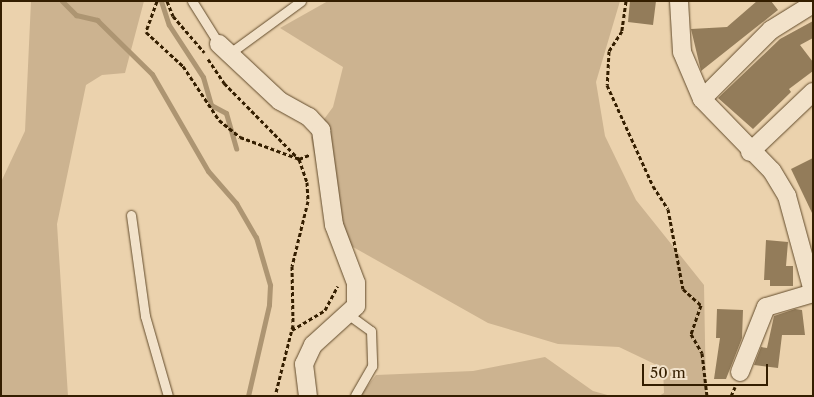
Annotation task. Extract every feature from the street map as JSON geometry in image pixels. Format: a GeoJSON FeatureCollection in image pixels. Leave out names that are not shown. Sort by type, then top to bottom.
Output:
{"type":"FeatureCollection","features":[{"type":"Feature","properties":{"kind":"street"},"geometry":{"type":"LineString","coordinates":[[679,1],[682,52],[702,99],[750,152],[772,171],[787,196],[813,292],[766,307],[740,372]]}},
{"type":"Feature","properties":{"kind":"street"},"geometry":{"type":"LineString","coordinates":[[702,99],[771,30],[813,4]]}},
{"type":"Feature","properties":{"kind":"street"},"geometry":{"type":"LineString","coordinates":[[225,48],[280,100],[309,117],[321,130],[334,225],[356,283],[356,306],[349,315],[313,345],[304,364],[308,396]]}},
{"type":"Feature","properties":{"kind":"street"},"geometry":{"type":"LineString","coordinates":[[750,152],[813,92]]}},
{"type":"Feature","properties":{"kind":"lane"},"geometry":{"type":"LineString","coordinates":[[192,1],[225,48],[302,1]]}},
{"type":"Feature","properties":{"kind":"lane"},"geometry":{"type":"LineString","coordinates":[[130,216],[145,316],[168,396]]}},
{"type":"Feature","properties":{"kind":"lane"},"geometry":{"type":"LineString","coordinates":[[349,315],[371,331],[372,366],[355,396]]}},
{"type":"Feature","properties":{"kind":"path"},"geometry":{"type":"LineString","coordinates":[[156,1],[146,32],[183,66],[219,120],[240,136],[299,159]]}},
{"type":"Feature","properties":{"kind":"path"},"geometry":{"type":"LineString","coordinates":[[167,1],[173,16],[224,83],[299,159],[308,202],[292,266],[292,330],[275,395]]}},
{"type":"Feature","properties":{"kind":"path"},"geometry":{"type":"LineString","coordinates":[[626,1],[622,30],[610,51],[607,85],[653,186],[668,209],[683,288],[701,305],[690,334],[702,353],[707,396]]}},
{"type":"Feature","properties":{"kind":"path"},"geometry":{"type":"LineString","coordinates":[[292,330],[333,300],[340,276]]}},
{"type":"Feature","properties":{"kind":"shaded area"},"geometry":{"type":"Polygon","coordinates":[[[31,1],[144,1],[125,73],[102,75],[86,85],[57,224],[68,396],[1,396],[1,182],[25,131],[31,1]]]}},
{"type":"Feature","properties":{"kind":"shaded area"},"geometry":{"type":"Polygon","coordinates":[[[328,1],[620,1],[596,82],[605,136],[636,200],[704,285],[706,396],[659,396],[664,393],[663,368],[619,347],[558,344],[488,323],[330,234],[311,137],[333,107],[343,67],[280,28],[328,1]]]}},
{"type":"Feature","properties":{"kind":"shaded area"},"geometry":{"type":"Polygon","coordinates":[[[545,357],[593,391],[611,396],[360,396],[376,375],[473,371],[545,357]]]}},
{"type":"Feature","properties":{"kind":"building"},"geometry":{"type":"Polygon","coordinates":[[[630,1],[656,1],[653,25],[628,22],[630,1]]]}},
{"type":"Feature","properties":{"kind":"building"},"geometry":{"type":"Polygon","coordinates":[[[757,1],[771,1],[778,10],[701,71],[691,29],[727,27],[757,1]]]}},
{"type":"Feature","properties":{"kind":"building"},"geometry":{"type":"Polygon","coordinates":[[[813,21],[813,38],[800,45],[813,62],[813,71],[789,89],[791,92],[753,129],[718,98],[780,39],[813,21]]]}},
{"type":"Feature","properties":{"kind":"building"},"geometry":{"type":"Polygon","coordinates":[[[813,158],[813,215],[791,169],[813,158]]]}},
{"type":"Feature","properties":{"kind":"building"},"geometry":{"type":"Polygon","coordinates":[[[766,240],[788,242],[786,266],[793,266],[793,286],[770,286],[770,280],[764,280],[766,240]]]}},
{"type":"Feature","properties":{"kind":"building"},"geometry":{"type":"Polygon","coordinates":[[[717,309],[743,310],[742,338],[726,379],[714,379],[720,338],[716,338],[717,309]]]}},
{"type":"Feature","properties":{"kind":"building"},"geometry":{"type":"Polygon","coordinates":[[[795,309],[802,310],[805,335],[782,335],[778,368],[754,365],[761,347],[767,348],[774,316],[795,309]]]}},
{"type":"Feature","properties":{"kind":"waterway"},"geometry":{"type":"LineString","coordinates":[[62,1],[76,15],[97,20],[152,74],[208,171],[236,203],[256,237],[270,285],[269,305],[248,396]]}},
{"type":"Feature","properties":{"kind":"waterway"},"geometry":{"type":"LineString","coordinates":[[161,1],[169,25],[203,77],[211,105],[226,113],[236,149]]}}]}
